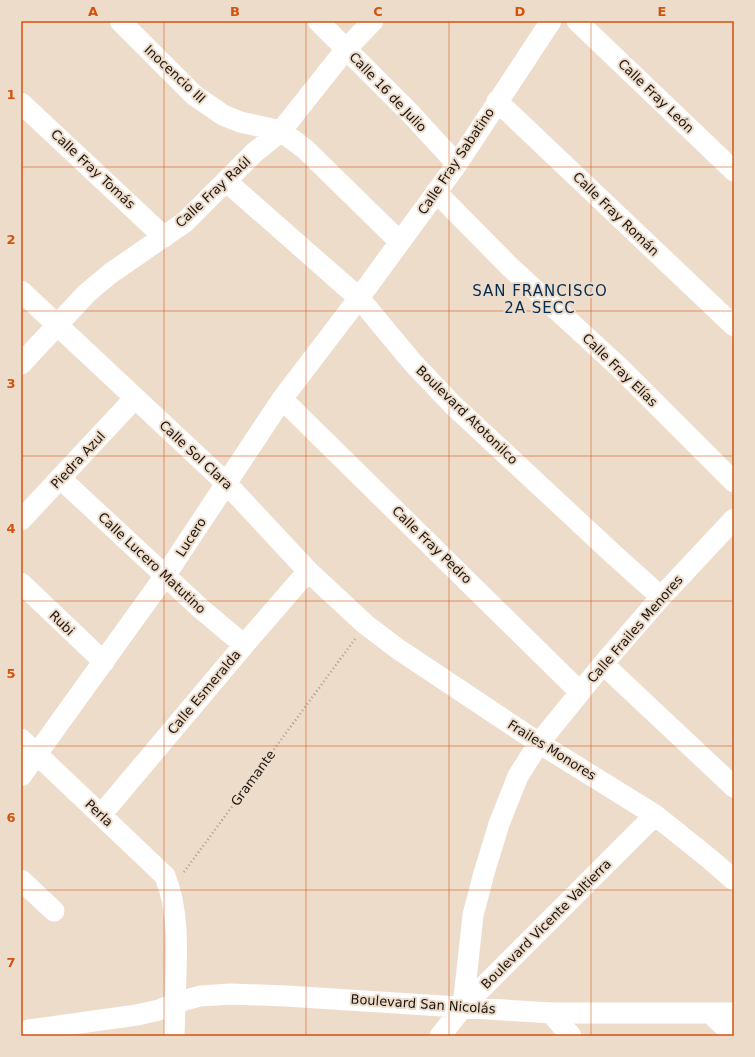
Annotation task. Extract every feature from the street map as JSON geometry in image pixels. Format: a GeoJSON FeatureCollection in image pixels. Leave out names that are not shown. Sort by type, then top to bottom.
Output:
{"type":"FeatureCollection","features":[{"type":"Feature","properties":{"kind":"street","name":"Inocencio III"},"geometry":{"type":"LineString","coordinates":[[120,21],[194,95],[223,115],[240,122],[281,131]]}},
{"type":"Feature","properties":{"kind":"street","name":"Calle 16 de Julio"},"geometry":{"type":"LineString","coordinates":[[318,21],[409,112],[457,164]]}},
{"type":"Feature","properties":{"kind":"street","name":"Calle Fray Raúl"},"geometry":{"type":"LineString","coordinates":[[21,364],[87,293],[111,273],[185,222],[255,152],[281,131],[346,49],[373,21]]}},
{"type":"Feature","properties":{"kind":"street","name":"Calle Fray Sabatino"},"geometry":{"type":"LineString","coordinates":[[359,298],[457,164],[551,21]]}},
{"type":"Feature","properties":{"kind":"street","name":"Calle Fray León"},"geometry":{"type":"LineString","coordinates":[[577,21],[734,171]]}},
{"type":"Feature","properties":{"kind":"street","name":"Calle Fray Román"},"geometry":{"type":"LineString","coordinates":[[497,101],[734,326]]}},
{"type":"Feature","properties":{"kind":"street","name":"Calle Fray Tomás"},"geometry":{"type":"LineString","coordinates":[[21,103],[164,237]]}},
{"type":"Feature","properties":{"kind":"street"},"geometry":{"type":"LineString","coordinates":[[281,131],[305,149],[400,242]]}},
{"type":"Feature","properties":{"kind":"street","name":"Boulevard Atotonilco"},"geometry":{"type":"LineString","coordinates":[[226,181],[359,298],[413,363],[453,405],[612,554],[661,596]]}},
{"type":"Feature","properties":{"kind":"street","name":"Calle Fray Elías"},"geometry":{"type":"LineString","coordinates":[[436,192],[509,266],[620,368],[734,482]]}},
{"type":"Feature","properties":{"kind":"street","name":"Calle Sol Clara"},"geometry":{"type":"LineString","coordinates":[[21,291],[226,483],[308,571],[365,624]]}},
{"type":"Feature","properties":{"kind":"street","name":"Lucero"},"geometry":{"type":"LineString","coordinates":[[21,776],[165,576],[282,399],[359,298]]}},
{"type":"Feature","properties":{"kind":"street","name":"Piedra Azul"},"geometry":{"type":"LineString","coordinates":[[21,520],[61,479],[135,398]]}},
{"type":"Feature","properties":{"kind":"street","name":"Calle Fray Pedro"},"geometry":{"type":"LineString","coordinates":[[282,399],[580,692]]}},
{"type":"Feature","properties":{"kind":"street","name":"Calle Lucero Matutino"},"geometry":{"type":"LineString","coordinates":[[61,479],[200,608],[244,644]]}},
{"type":"Feature","properties":{"kind":"street","name":"Calle Frailes Menores"},"geometry":{"type":"LineString","coordinates":[[463,1007],[473,915],[484,873],[518,776],[539,743],[603,664],[661,596],[734,519]]}},
{"type":"Feature","properties":{"kind":"street","name":"Calle Esmeralda"},"geometry":{"type":"LineString","coordinates":[[102,815],[244,644],[308,571]]}},
{"type":"Feature","properties":{"kind":"street","name":"Rubi"},"geometry":{"type":"LineString","coordinates":[[21,583],[104,662]]}},
{"type":"Feature","properties":{"kind":"street","name":"Frailes Monores"},"geometry":{"type":"LineString","coordinates":[[365,624],[404,653],[539,743],[655,815],[734,880]]}},
{"type":"Feature","properties":{"kind":"street"},"geometry":{"type":"LineString","coordinates":[[603,664],[734,787]]}},
{"type":"Feature","properties":{"kind":"street","name":"Perla"},"geometry":{"type":"LineString","coordinates":[[21,739],[165,876],[171,890]]}},
{"type":"Feature","properties":{"kind":"street","name":"Boulevard Vicente Valtierra"},"geometry":{"type":"LineString","coordinates":[[440,1036],[463,1007],[655,815]]}},
{"type":"Feature","properties":{"kind":"street"},"geometry":{"type":"LineString","coordinates":[[21,880],[54,911]]}},
{"type":"Feature","properties":{"kind":"street"},"geometry":{"type":"LineString","coordinates":[[171,890],[175,917],[176,941],[174,1036]]}},
{"type":"Feature","properties":{"kind":"street","name":"Boulevard San Nicolás"},"geometry":{"type":"LineString","coordinates":[[28,1030],[137,1015],[160,1010],[175,1003],[200,996],[231,994],[286,996],[551,1013],[734,1013]]}},
{"type":"Feature","properties":{"kind":"street"},"geometry":{"type":"LineString","coordinates":[[551,1013],[571,1036]]}},
{"type":"Feature","properties":{"kind":"street"},"geometry":{"type":"LineString","coordinates":[[710,1013],[734,1036]]}},
{"type":"Feature","properties":{"kind":"path","name":"Gramante"},"geometry":{"type":"LineString","coordinates":[[171,890],[365,624]]}},
{"type":"Feature","properties":{"kind":"district","name":"SAN FRANCISCO 2A SECC"},"geometry":{"type":"Point","coordinates":[540,300]}}]}
